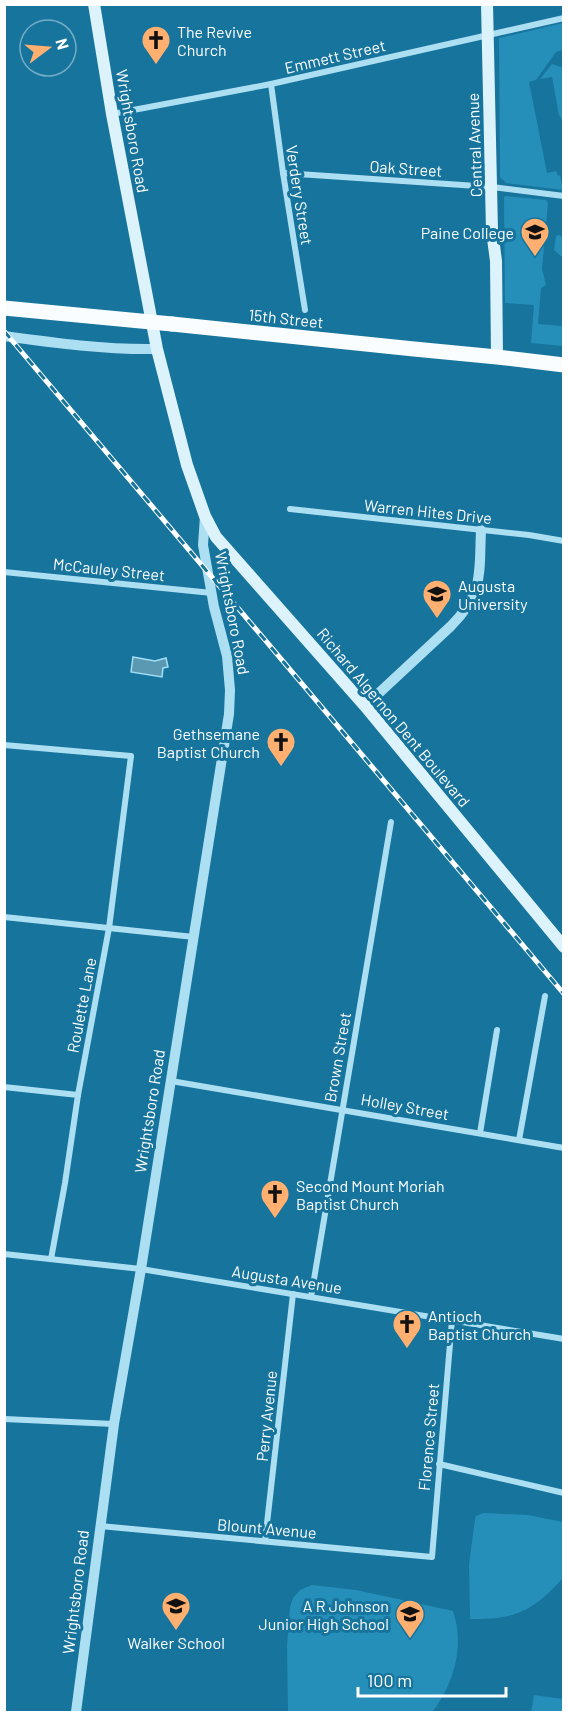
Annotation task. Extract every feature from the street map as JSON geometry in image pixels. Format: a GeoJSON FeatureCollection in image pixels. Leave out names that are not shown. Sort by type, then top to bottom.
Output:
{"type":"FeatureCollection","features":[{"type":"Feature","properties":{"kind":"main road","name":"Wrightsboro Road"},"geometry":{"type":"LineString","coordinates":[[94,4],[112,114],[157,349],[187,465],[203,511]]}},
{"type":"Feature","properties":{"kind":"main road","name":"Central Avenue"},"geometry":{"type":"LineString","coordinates":[[487,4],[497,357]]}},
{"type":"Feature","properties":{"kind":"main road","name":"15th Street"},"geometry":{"type":"LineString","coordinates":[[4,308],[564,365]]}},
{"type":"Feature","properties":{"kind":"main road","name":"Richard Algernon Dent Boulevard"},"geometry":{"type":"LineString","coordinates":[[203,511],[216,537],[365,706],[564,947]]}},
{"type":"Feature","properties":{"kind":"street","name":"Emmett Street"},"geometry":{"type":"LineString","coordinates":[[112,114],[271,84],[564,18]]}},
{"type":"Feature","properties":{"kind":"street","name":"Verdery Street"},"geometry":{"type":"LineString","coordinates":[[271,84],[305,310]]}},
{"type":"Feature","properties":{"kind":"street","name":"Oak Street"},"geometry":{"type":"LineString","coordinates":[[283,174],[492,188],[564,196]]}},
{"type":"Feature","properties":{"kind":"street"},"geometry":{"type":"LineString","coordinates":[[4,336],[133,350],[157,349]]}},
{"type":"Feature","properties":{"kind":"street","name":"Warren Hites Drive"},"geometry":{"type":"LineString","coordinates":[[290,509],[529,535],[564,541]]}},
{"type":"Feature","properties":{"kind":"street","name":"Wrightsboro Road"},"geometry":{"type":"LineString","coordinates":[[76,1713],[114,1424],[141,1269],[229,706],[227,656],[203,545],[203,511]]}},
{"type":"Feature","properties":{"kind":"street"},"geometry":{"type":"LineString","coordinates":[[365,706],[451,626],[470,603],[480,576],[481,530]]}},
{"type":"Feature","properties":{"kind":"street","name":"McCauley Street"},"geometry":{"type":"LineString","coordinates":[[4,572],[212,593]]}},
{"type":"Feature","properties":{"kind":"street","name":"Roulette Lane"},"geometry":{"type":"LineString","coordinates":[[4,745],[131,756],[109,928],[51,1259]]}},
{"type":"Feature","properties":{"kind":"street","name":"Brown Street"},"geometry":{"type":"LineString","coordinates":[[311,1297],[391,822]]}},
{"type":"Feature","properties":{"kind":"street"},"geometry":{"type":"LineString","coordinates":[[4,917],[194,937]]}},
{"type":"Feature","properties":{"kind":"street"},"geometry":{"type":"LineString","coordinates":[[519,1140],[545,996]]}},
{"type":"Feature","properties":{"kind":"street"},"geometry":{"type":"LineString","coordinates":[[480,1133],[497,1030]]}},
{"type":"Feature","properties":{"kind":"street","name":"Holley Street"},"geometry":{"type":"LineString","coordinates":[[171,1081],[564,1148]]}},
{"type":"Feature","properties":{"kind":"street"},"geometry":{"type":"LineString","coordinates":[[4,1087],[78,1095]]}},
{"type":"Feature","properties":{"kind":"street","name":"Augusta Avenue"},"geometry":{"type":"LineString","coordinates":[[4,1254],[141,1269],[564,1340]]}},
{"type":"Feature","properties":{"kind":"street","name":"Perry Avenue"},"geometry":{"type":"LineString","coordinates":[[265,1541],[293,1294]]}},
{"type":"Feature","properties":{"kind":"street","name":"Florence Street"},"geometry":{"type":"LineString","coordinates":[[432,1557],[452,1320]]}},
{"type":"Feature","properties":{"kind":"street"},"geometry":{"type":"LineString","coordinates":[[4,1419],[114,1424]]}},
{"type":"Feature","properties":{"kind":"street"},"geometry":{"type":"LineString","coordinates":[[439,1464],[564,1493]]}},
{"type":"Feature","properties":{"kind":"street","name":"Blount Avenue"},"geometry":{"type":"LineString","coordinates":[[100,1526],[432,1557]]}},
{"type":"Feature","properties":{"kind":"shaded area"},"geometry":{"type":"Polygon","coordinates":[[[563,23],[563,50],[556,52],[536,80],[529,82],[547,173],[556,171],[558,176],[560,175],[563,190],[506,183],[500,177],[499,38],[563,23]]]}},
{"type":"Feature","properties":{"kind":"shaded area"},"geometry":{"type":"Polygon","coordinates":[[[552,64],[563,70],[563,120],[559,115],[552,77],[540,79],[552,64]]]}},
{"type":"Feature","properties":{"kind":"shaded area"},"geometry":{"type":"Polygon","coordinates":[[[504,197],[546,200],[548,203],[542,269],[546,285],[541,288],[538,324],[563,326],[563,346],[531,343],[534,305],[505,303],[504,197]]]}},
{"type":"Feature","properties":{"kind":"shaded area"},"geometry":{"type":"Polygon","coordinates":[[[563,228],[563,257],[554,250],[556,236],[562,237],[563,228]]]}},
{"type":"Feature","properties":{"kind":"shaded area"},"geometry":{"type":"Polygon","coordinates":[[[133,657],[155,661],[166,658],[168,667],[163,668],[162,677],[131,672],[133,657]]]}},
{"type":"Feature","properties":{"kind":"shaded area"},"geometry":{"type":"Polygon","coordinates":[[[483,1513],[528,1515],[563,1522],[563,1578],[542,1598],[522,1611],[499,1618],[470,1619],[469,1565],[476,1516],[483,1513]]]}},
{"type":"Feature","properties":{"kind":"shaded area"},"geometry":{"type":"Polygon","coordinates":[[[312,1585],[356,1590],[453,1611],[458,1637],[455,1664],[446,1689],[432,1712],[288,1712],[287,1646],[290,1607],[293,1598],[300,1590],[312,1585]]]}},
{"type":"Feature","properties":{"kind":"shaded area"},"geometry":{"type":"Polygon","coordinates":[[[534,1695],[563,1699],[563,1712],[531,1712],[534,1695]]]}},
{"type":"Feature","properties":{"kind":"railway"},"geometry":{"type":"LineString","coordinates":[[4,331],[564,994]]}},
{"type":"Feature","properties":{"kind":"place","name":"The Revive Church"},"geometry":{"type":"Point","coordinates":[156,66]}},
{"type":"Feature","properties":{"kind":"place","name":"Paine College"},"geometry":{"type":"Point","coordinates":[535,258]}},
{"type":"Feature","properties":{"kind":"place","name":"Augusta University"},"geometry":{"type":"Point","coordinates":[437,620]}},
{"type":"Feature","properties":{"kind":"place","name":"Gethsemane Baptist Church"},"geometry":{"type":"Point","coordinates":[281,768]}},
{"type":"Feature","properties":{"kind":"place","name":"Second Mount Moriah Baptist Church"},"geometry":{"type":"Point","coordinates":[275,1220]}},
{"type":"Feature","properties":{"kind":"place","name":"Antioch Baptist Church"},"geometry":{"type":"Point","coordinates":[407,1350]}},
{"type":"Feature","properties":{"kind":"place","name":"Walker School"},"geometry":{"type":"Point","coordinates":[176,1632]}},
{"type":"Feature","properties":{"kind":"place","name":"A R Johnson Junior High School"},"geometry":{"type":"Point","coordinates":[410,1640]}}]}
